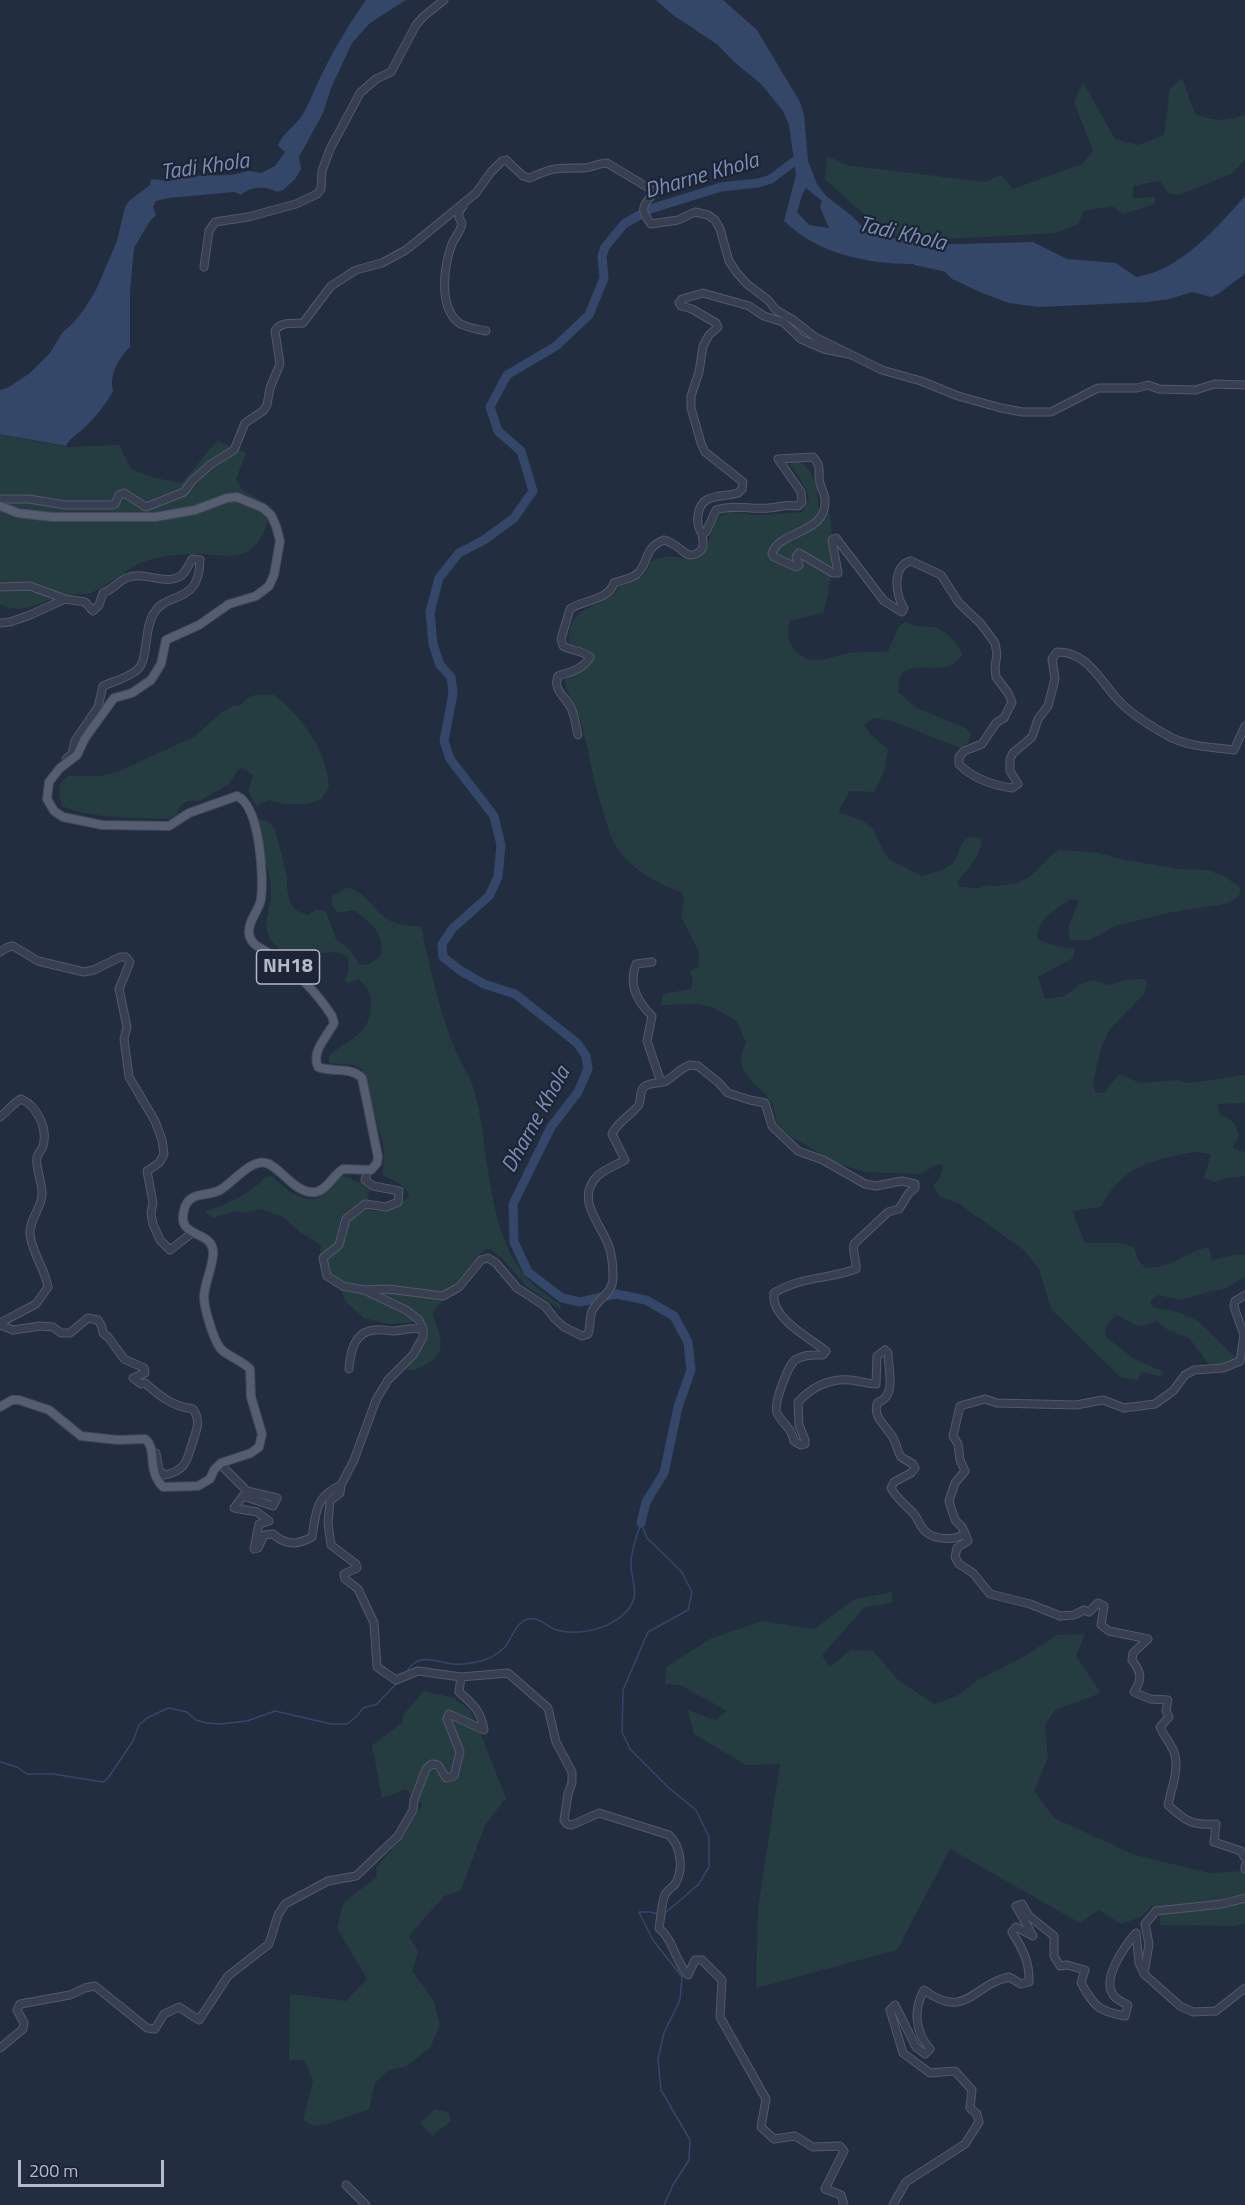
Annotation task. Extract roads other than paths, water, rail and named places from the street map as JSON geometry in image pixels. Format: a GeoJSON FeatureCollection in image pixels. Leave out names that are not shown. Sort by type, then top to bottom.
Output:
{"type":"FeatureCollection","features":[{"type":"Feature","properties":{"kind":"main road","name":"NH18"},"geometry":{"type":"LineString","coordinates":[[0,506],[18,513],[52,517],[155,517],[195,510],[227,498],[237,497],[263,508],[271,515],[280,541],[274,575],[269,586],[256,596],[229,604],[199,625],[166,640],[161,664],[152,680],[132,693],[114,698],[85,738],[77,755],[60,768],[49,782],[47,799],[54,811],[63,817],[102,825],[169,826],[189,813],[228,797],[237,795],[244,800],[252,815],[262,869],[261,902],[251,923],[249,934],[255,946],[289,968],[332,1016],[334,1023],[316,1051],[315,1060],[318,1067],[353,1071],[362,1078],[378,1157],[374,1168],[368,1170]]}},
{"type":"Feature","properties":{"kind":"main road"},"geometry":{"type":"LineString","coordinates":[[0,1407],[12,1400],[27,1402],[49,1410],[81,1436],[118,1440],[145,1439],[151,1446],[154,1476],[163,1487],[198,1486],[210,1479],[220,1464],[254,1451],[259,1447],[262,1434],[251,1397],[250,1369],[223,1351],[217,1344],[204,1296],[213,1254],[212,1245],[201,1236],[192,1233],[183,1224],[185,1207],[191,1198],[221,1189],[254,1165],[268,1163],[289,1181],[310,1192],[323,1189],[343,1168],[368,1170]]}},
{"type":"Feature","properties":{"kind":"street"},"geometry":{"type":"LineString","coordinates":[[204,267],[209,231],[215,222],[248,217],[296,204],[317,194],[321,189],[322,171],[330,149],[360,93],[376,79],[391,72],[416,25],[444,0]]}},
{"type":"Feature","properties":{"kind":"street"},"geometry":{"type":"LineString","coordinates":[[0,499],[29,499],[65,505],[111,505],[115,504],[119,495],[124,493],[146,507],[184,492],[192,481],[212,464],[234,450],[245,423],[263,411],[267,405],[270,388],[280,364],[275,331],[277,327],[284,324],[303,323],[331,286],[356,270],[397,257],[440,224],[482,187],[491,172],[506,160],[523,176],[530,178],[554,168],[573,166],[585,168],[607,163],[652,190],[652,195],[643,205],[642,211],[651,224],[678,220],[695,212],[708,215],[715,220],[724,240],[729,261],[747,284],[768,300],[776,310],[815,338],[848,354],[882,370],[921,381],[958,396],[1022,412],[1051,412],[1098,388],[1148,386],[1159,389],[1195,390],[1215,384],[1245,385]]}},
{"type":"Feature","properties":{"kind":"street"},"geometry":{"type":"LineString","coordinates":[[470,197],[459,212],[462,229],[452,242],[447,256],[444,281],[446,303],[457,322],[486,332]]}},
{"type":"Feature","properties":{"kind":"street"},"geometry":{"type":"LineString","coordinates":[[578,735],[572,710],[558,691],[556,682],[558,676],[579,669],[590,657],[585,653],[572,651],[563,646],[561,639],[570,609],[599,598],[611,590],[614,583],[634,577],[641,569],[649,549],[656,543],[664,540],[676,544],[681,552],[689,555],[701,551],[704,545],[697,523],[702,503],[706,499],[738,493],[742,489],[742,482],[705,452],[700,443],[691,408],[691,396],[699,372],[703,346],[709,335],[718,327],[716,323],[692,309],[681,306],[679,303],[682,298],[702,293],[749,306],[764,316],[783,322],[801,339],[824,349],[848,354]]}},
{"type":"Feature","properties":{"kind":"street"},"geometry":{"type":"LineString","coordinates":[[702,534],[706,532],[716,510],[725,507],[770,508],[784,504],[798,506],[802,502],[801,492],[778,459],[813,457],[819,464],[819,482],[823,489],[825,503],[822,515],[812,526],[778,544],[772,554],[796,567],[799,565],[796,557],[800,553],[833,573],[838,573],[832,540],[836,538],[884,601],[902,612],[904,608],[896,588],[904,563],[911,561],[941,575],[959,603],[981,624],[995,643],[996,677],[1012,702],[1004,718],[996,723],[982,744],[964,750],[959,757],[959,764],[968,774],[997,786],[1012,788],[1018,784],[1010,771],[1010,759],[1013,753],[1032,737],[1038,719],[1048,706],[1055,680],[1052,659],[1057,652],[1064,652],[1079,658],[1096,671],[1121,703],[1171,737],[1189,745],[1234,750],[1245,726]]}},
{"type":"Feature","properties":{"kind":"street"},"geometry":{"type":"LineString","coordinates":[[0,587],[30,586],[85,602],[93,611],[99,605],[103,593],[113,590],[126,578],[142,575],[168,580],[182,575],[192,559],[200,560],[192,587],[184,596],[167,602],[155,610],[148,623],[144,657],[139,669],[129,676],[103,686],[98,707],[75,741],[72,754],[60,765],[60,768]]}},
{"type":"Feature","properties":{"kind":"street"},"geometry":{"type":"LineString","coordinates":[[0,623],[30,615],[65,598]]}},
{"type":"Feature","properties":{"kind":"street"},"geometry":{"type":"LineString","coordinates":[[0,952],[13,946],[38,961],[84,972],[94,970],[120,957],[126,957],[130,962],[119,988],[127,1027],[124,1040],[129,1077],[155,1121],[165,1154],[159,1163],[147,1171],[153,1203],[151,1213],[153,1224],[160,1240],[170,1250],[192,1233]]}},
{"type":"Feature","properties":{"kind":"street"},"geometry":{"type":"LineString","coordinates":[[652,962],[636,964],[632,982],[640,1002],[652,1016],[647,1041],[661,1082]]}},
{"type":"Feature","properties":{"kind":"street"},"geometry":{"type":"LineString","coordinates":[[368,1170],[365,1180],[373,1186],[399,1191],[398,1202],[386,1207],[366,1204],[346,1219],[339,1245],[323,1258],[327,1276],[343,1286],[364,1290],[388,1289],[443,1296],[459,1287],[481,1260],[488,1258],[496,1263],[517,1288],[545,1306],[564,1327],[582,1336],[588,1334],[593,1309],[613,1284],[614,1275],[608,1242],[591,1211],[587,1196],[594,1179],[608,1168],[625,1160],[612,1134],[621,1120],[640,1102],[645,1085],[661,1082],[684,1067],[698,1066],[728,1093],[750,1101],[765,1103],[772,1126],[798,1151],[824,1160],[866,1184],[876,1186],[902,1181],[915,1184],[915,1188],[899,1209],[888,1212],[854,1244],[856,1269],[828,1277],[793,1282],[774,1293],[773,1299],[776,1307],[790,1324],[799,1333],[826,1351],[823,1355],[808,1355],[795,1360],[777,1395],[777,1413],[792,1430],[794,1441],[801,1445],[805,1444],[799,1425],[798,1402],[808,1391],[821,1384],[839,1380],[876,1384],[877,1356],[885,1350],[888,1353],[891,1387],[884,1400],[878,1402],[877,1416],[895,1439],[901,1457],[914,1464],[915,1468],[911,1473],[894,1482],[891,1488],[894,1495],[912,1512],[923,1530],[930,1536],[961,1538],[965,1533]]}},
{"type":"Feature","properties":{"kind":"street"},"geometry":{"type":"LineString","coordinates":[[0,1116],[7,1112],[13,1103],[21,1099],[29,1102],[42,1125],[43,1146],[36,1159],[42,1196],[31,1223],[30,1234],[34,1251],[47,1278],[48,1287],[36,1304],[0,1324]]}},
{"type":"Feature","properties":{"kind":"street"},"geometry":{"type":"LineString","coordinates":[[364,1290],[406,1310],[419,1320],[423,1329],[423,1337],[413,1355],[388,1380],[376,1400],[340,1492],[330,1501],[328,1523],[331,1545],[356,1564],[357,1569],[344,1574],[345,1579],[358,1589],[374,1623],[376,1668],[396,1680],[418,1671],[461,1677],[508,1673],[548,1708],[556,1742],[572,1772],[572,1783],[567,1794],[564,1820],[567,1824],[572,1825],[599,1813],[669,1835],[673,1839],[679,1854],[680,1871],[675,1883],[665,1893],[659,1928],[669,1936],[682,1968],[688,1975],[696,1960],[702,1960],[722,1980],[720,2017],[766,2099],[761,2127],[774,2139],[795,2136],[813,2147],[840,2146],[844,2151],[825,2189],[841,2195],[843,2205]]}},
{"type":"Feature","properties":{"kind":"street"},"geometry":{"type":"LineString","coordinates":[[1245,1295],[1235,1301],[1234,1307],[1244,1335],[1240,1360],[1223,1368],[1194,1370],[1185,1376],[1173,1391],[1155,1404],[1124,1408],[1103,1400],[1076,1405],[997,1403],[985,1399],[960,1406],[953,1436],[965,1472],[955,1483],[950,1501],[955,1520],[962,1527],[968,1541],[957,1548],[955,1557],[959,1564],[973,1573],[990,1594],[1030,1604],[1060,1616],[1074,1615],[1084,1610],[1089,1612],[1098,1603],[1104,1606],[1101,1625],[1109,1631],[1148,1639],[1133,1653],[1132,1660],[1140,1672],[1141,1681],[1134,1692],[1150,1699],[1168,1700],[1166,1712],[1168,1718],[1161,1727],[1165,1739],[1174,1752],[1175,1771],[1168,1805],[1194,1825],[1216,1824],[1214,1842],[1240,1851],[1245,1858]]}},
{"type":"Feature","properties":{"kind":"street"},"geometry":{"type":"LineString","coordinates":[[0,1324],[13,1330],[40,1326],[53,1327],[61,1333],[70,1333],[88,1318],[98,1320],[103,1333],[124,1359],[144,1368],[145,1373],[133,1378],[141,1384],[145,1383],[171,1403],[193,1409],[198,1417],[198,1429],[190,1457],[174,1472],[164,1475],[159,1470],[155,1450],[151,1446]]}},
{"type":"Feature","properties":{"kind":"street"},"geometry":{"type":"LineString","coordinates":[[349,1369],[352,1346],[364,1334],[372,1330],[423,1329]]}},
{"type":"Feature","properties":{"kind":"street"},"geometry":{"type":"LineString","coordinates":[[220,1464],[247,1491],[277,1498],[273,1506],[243,1496],[234,1508],[257,1512],[269,1521],[259,1524],[254,1549],[258,1548],[264,1535],[273,1534],[280,1540],[299,1544],[312,1537],[321,1500],[328,1491],[341,1485]]}},
{"type":"Feature","properties":{"kind":"street"},"geometry":{"type":"LineString","coordinates":[[0,2048],[23,2029],[24,2024],[17,2010],[20,2004],[70,1995],[95,1986],[147,2028],[155,2030],[164,2014],[179,2007],[199,2020],[228,1976],[269,1944],[278,1915],[285,1904],[328,1881],[356,1876],[398,1836],[413,1810],[414,1800],[426,1769],[432,1764],[438,1765],[446,1779],[454,1776],[460,1752],[449,1728],[447,1719],[449,1714],[484,1730],[478,1709],[459,1692],[461,1677]]}},
{"type":"Feature","properties":{"kind":"street"},"geometry":{"type":"LineString","coordinates":[[1144,1974],[1149,1944],[1145,1924],[1156,1911],[1222,1904],[1245,1898]]}},
{"type":"Feature","properties":{"kind":"street"},"geometry":{"type":"LineString","coordinates":[[893,2205],[906,2182],[965,2144],[979,2122],[977,2114],[970,2108],[972,2090],[955,2072],[930,2073],[903,2053],[890,2010],[895,2005],[916,2047],[925,2054],[930,2049],[921,2039],[917,2026],[918,2001],[924,1990],[934,1997],[956,2003],[965,2001],[995,1980],[1009,1977],[1022,1984],[1029,1982],[1029,1971],[1023,1949],[1012,1932],[1016,1928],[1033,1936],[1016,1906],[1022,1904],[1029,1916],[1054,1936],[1054,1956],[1060,1966],[1067,1965],[1085,1970],[1082,1983],[1093,2003],[1104,2012],[1125,2016],[1128,2005],[1115,1997],[1109,1986],[1112,1972],[1124,1947],[1136,1933],[1139,1963],[1144,1974],[1180,2006],[1193,2012],[1216,2011],[1245,1988]]}},
{"type":"Feature","properties":{"kind":"street"},"geometry":{"type":"LineString","coordinates":[[346,2185],[366,2205]]}},
{"type":"Feature","properties":{"kind":"water"},"geometry":{"type":"Polygon","coordinates":[[[366,0],[406,0],[370,23],[352,43],[331,88],[323,113],[299,157],[301,169],[295,179],[278,192],[258,188],[241,195],[234,192],[156,201],[153,207],[156,215],[134,248],[130,292],[130,347],[116,367],[112,379],[113,391],[96,416],[66,446],[0,434],[0,390],[9,387],[30,373],[50,353],[62,333],[85,308],[96,290],[117,241],[125,207],[129,201],[150,185],[151,179],[170,181],[181,176],[231,175],[249,171],[261,173],[275,166],[285,152],[278,146],[280,141],[303,114],[336,46],[366,0]]]}},
{"type":"Feature","properties":{"kind":"water"},"geometry":{"type":"Polygon","coordinates":[[[656,0],[723,0],[757,30],[800,102],[804,115],[808,161],[817,184],[826,196],[866,230],[924,245],[1033,242],[1067,259],[1116,263],[1136,277],[1167,267],[1182,257],[1210,234],[1245,196],[1245,274],[1211,297],[1192,292],[1170,299],[1147,302],[1039,307],[1009,303],[982,293],[952,279],[936,263],[896,263],[855,258],[817,244],[784,221],[796,175],[789,125],[783,111],[761,84],[718,45],[673,15],[656,0]],[[806,188],[797,212],[809,225],[829,228],[820,207],[822,201],[806,188]]]}},
{"type":"Feature","properties":{"kind":"waterway","name":"Dharne Khola"},"geometry":{"type":"LineString","coordinates":[[641,1523],[646,1502],[664,1473],[678,1407],[691,1370],[688,1342],[674,1316],[646,1300],[616,1294],[580,1302],[562,1298],[528,1272],[514,1242],[513,1204],[551,1127],[578,1092],[588,1069],[586,1056],[577,1043],[515,994],[484,984],[443,957],[442,944],[453,928],[489,896],[498,877],[501,845],[494,816],[450,759],[444,741],[453,693],[451,677],[440,665],[433,644],[430,612],[439,578],[459,553],[484,540],[514,518],[533,491],[521,451],[498,431],[490,407],[507,375],[556,346],[589,315],[604,278],[602,256],[605,247],[624,224],[650,209],[721,187],[758,183],[771,179],[800,157]]}},
{"type":"Feature","properties":{"kind":"waterway","name":"Tadi Khola"},"geometry":{"type":"LineString","coordinates":[[917,261],[951,268]]}},
{"type":"Feature","properties":{"kind":"waterway","name":"Dharne Khola"},"geometry":{"type":"LineString","coordinates":[[641,1523],[647,1538],[681,1571],[692,1592],[688,1610],[648,1632],[623,1690],[622,1732],[630,1749],[670,1789],[696,1810],[709,1837],[709,1867],[698,1885],[665,1913]]}},
{"type":"Feature","properties":{"kind":"waterway"},"geometry":{"type":"LineString","coordinates":[[406,1673],[411,1666],[421,1660],[460,1664],[488,1658],[505,1647],[517,1627],[532,1618],[553,1629],[566,1632],[594,1630],[612,1623],[626,1612],[634,1600],[631,1559],[641,1524]]}},
{"type":"Feature","properties":{"kind":"waterway"},"geometry":{"type":"LineString","coordinates":[[0,1762],[17,1767],[27,1774],[53,1774],[103,1782],[133,1741],[139,1725],[147,1718],[168,1708],[187,1712],[196,1720],[207,1723],[247,1721],[275,1711],[331,1724],[347,1724],[363,1708],[377,1704],[397,1683]]}},
{"type":"Feature","properties":{"kind":"waterway","name":"Dharne Khola"},"geometry":{"type":"LineString","coordinates":[[658,1914],[639,1912],[653,1940],[682,1977],[680,2000],[664,2033],[658,2059],[661,2090],[690,2140],[689,2160],[673,2185],[664,2205]]}}]}
